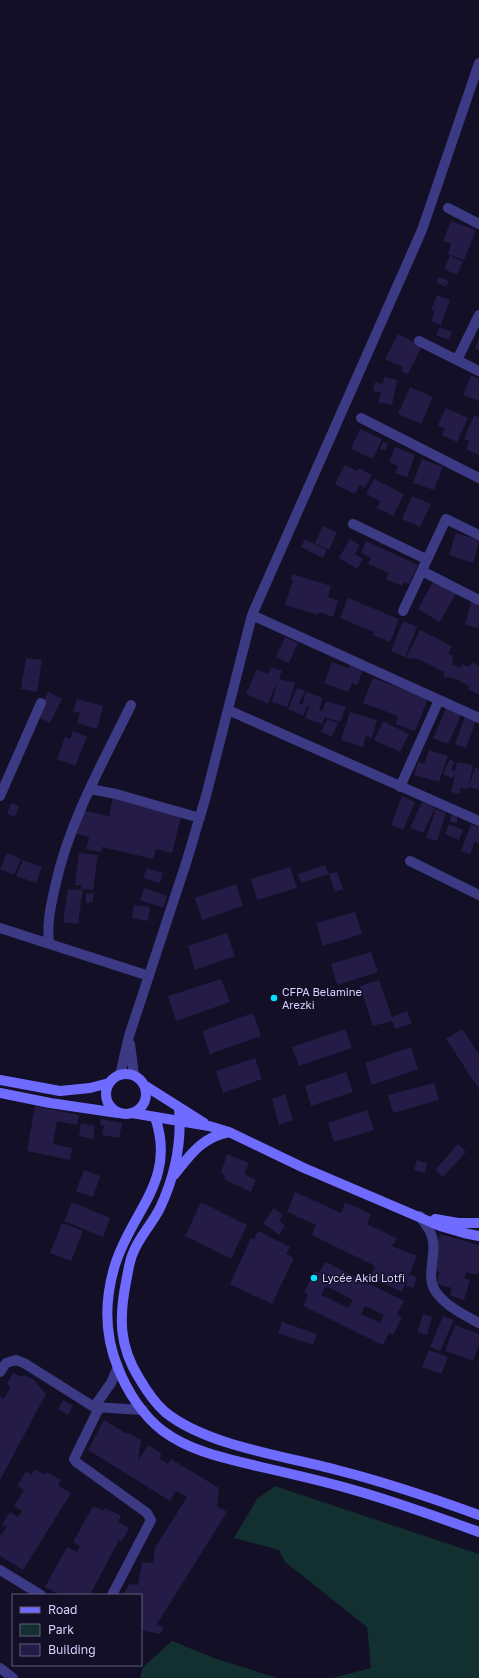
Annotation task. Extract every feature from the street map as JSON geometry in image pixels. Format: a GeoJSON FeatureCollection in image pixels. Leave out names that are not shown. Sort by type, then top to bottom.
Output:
{"type":"FeatureCollection","features":[{"type":"Feature","properties":{"kind":"main road"},"geometry":{"type":"LineString","coordinates":[[0,1080],[60,1091],[90,1088],[109,1083],[120,1075],[134,1075],[144,1085],[209,1126]]}},
{"type":"Feature","properties":{"kind":"main road"},"geometry":{"type":"LineString","coordinates":[[109,1083],[106,1096],[113,1109],[119,1113]]}},
{"type":"Feature","properties":{"kind":"main road"},"geometry":{"type":"LineString","coordinates":[[132,1113],[138,1110],[146,1098],[144,1085]]}},
{"type":"Feature","properties":{"kind":"main road"},"geometry":{"type":"LineString","coordinates":[[0,1093],[50,1104],[119,1113],[132,1113],[209,1126],[229,1132],[304,1168],[420,1216],[440,1226],[479,1236]]}},
{"type":"Feature","properties":{"kind":"main road"},"geometry":{"type":"LineString","coordinates":[[179,1108],[180,1121],[177,1156],[173,1177],[160,1209],[132,1253],[122,1303],[120,1325],[125,1347],[134,1369],[148,1392],[165,1411],[186,1426],[212,1438],[365,1477],[479,1515]]}},
{"type":"Feature","properties":{"kind":"main road"},"geometry":{"type":"LineString","coordinates":[[155,1117],[162,1147],[159,1173],[152,1190],[121,1247],[112,1273],[106,1303],[109,1342],[118,1367],[133,1398],[163,1431],[208,1454],[354,1490],[479,1532]]}},
{"type":"Feature","properties":{"kind":"main road"},"geometry":{"type":"LineString","coordinates":[[173,1177],[191,1154],[204,1141],[216,1135],[229,1132]]}},
{"type":"Feature","properties":{"kind":"main road"},"geometry":{"type":"LineString","coordinates":[[420,1216],[458,1223],[479,1223]]}},
{"type":"Feature","properties":{"kind":"street"},"geometry":{"type":"LineString","coordinates":[[120,1075],[129,1036],[200,818],[252,615],[422,230],[479,63]]}},
{"type":"Feature","properties":{"kind":"street"},"geometry":{"type":"LineString","coordinates":[[448,208],[479,224]]}},
{"type":"Feature","properties":{"kind":"street"},"geometry":{"type":"LineString","coordinates":[[457,360],[479,315]]}},
{"type":"Feature","properties":{"kind":"street"},"geometry":{"type":"LineString","coordinates":[[419,341],[479,371]]}},
{"type":"Feature","properties":{"kind":"street"},"geometry":{"type":"LineString","coordinates":[[361,418],[479,478]]}},
{"type":"Feature","properties":{"kind":"street"},"geometry":{"type":"LineString","coordinates":[[403,610],[446,519],[479,535]]}},
{"type":"Feature","properties":{"kind":"street"},"geometry":{"type":"LineString","coordinates":[[353,524],[426,559]]}},
{"type":"Feature","properties":{"kind":"street"},"geometry":{"type":"LineString","coordinates":[[422,571],[479,600]]}},
{"type":"Feature","properties":{"kind":"street"},"geometry":{"type":"LineString","coordinates":[[252,615],[479,718]]}},
{"type":"Feature","properties":{"kind":"street"},"geometry":{"type":"LineString","coordinates":[[400,788],[439,700]]}},
{"type":"Feature","properties":{"kind":"street"},"geometry":{"type":"LineString","coordinates":[[0,796],[41,703]]}},
{"type":"Feature","properties":{"kind":"street"},"geometry":{"type":"LineString","coordinates":[[49,944],[47,924],[60,861],[74,822],[131,705]]}},
{"type":"Feature","properties":{"kind":"street"},"geometry":{"type":"LineString","coordinates":[[228,710],[400,788],[479,821]]}},
{"type":"Feature","properties":{"kind":"street"},"geometry":{"type":"LineString","coordinates":[[90,789],[116,794],[200,818]]}},
{"type":"Feature","properties":{"kind":"street"},"geometry":{"type":"LineString","coordinates":[[410,861],[479,895]]}},
{"type":"Feature","properties":{"kind":"street"},"geometry":{"type":"LineString","coordinates":[[0,928],[149,976]]}},
{"type":"Feature","properties":{"kind":"street"},"geometry":{"type":"LineString","coordinates":[[129,1036],[134,1075]]}},
{"type":"Feature","properties":{"kind":"street"},"geometry":{"type":"LineString","coordinates":[[420,1216],[432,1235],[434,1246],[432,1279],[436,1292],[452,1308],[479,1323]]}},
{"type":"Feature","properties":{"kind":"street"},"geometry":{"type":"LineString","coordinates":[[0,1372],[6,1363],[16,1360],[24,1363],[97,1408],[143,1410]]}},
{"type":"Feature","properties":{"kind":"street"},"geometry":{"type":"LineString","coordinates":[[113,1594],[151,1520],[147,1513],[76,1462],[74,1459],[97,1408],[118,1367]]}},
{"type":"Feature","properties":{"kind":"street"},"geometry":{"type":"LineString","coordinates":[[0,1570],[39,1594]]}},
{"type":"Feature","properties":{"kind":"street"},"geometry":{"type":"LineString","coordinates":[[0,1668],[13,1678]]}},
{"type":"Feature","properties":{"kind":"green space"},"geometry":{"type":"Polygon","coordinates":[[[275,1486],[479,1554],[479,1678],[332,1678],[371,1668],[367,1627],[285,1562],[279,1550],[234,1538],[257,1499],[275,1486]]]}},
{"type":"Feature","properties":{"kind":"green space"},"geometry":{"type":"Polygon","coordinates":[[[172,1641],[214,1658],[277,1678],[140,1678],[143,1667],[172,1641]]]}},
{"type":"Feature","properties":{"kind":"building"},"geometry":{"type":"Polygon","coordinates":[[[451,221],[476,230],[464,260],[448,254],[451,244],[443,241],[451,221]]]}},
{"type":"Feature","properties":{"kind":"building"},"geometry":{"type":"Polygon","coordinates":[[[450,256],[463,262],[457,275],[444,269],[450,256]]]}},
{"type":"Feature","properties":{"kind":"building"},"geometry":{"type":"Polygon","coordinates":[[[439,277],[449,281],[446,287],[436,282],[439,277]]]}},
{"type":"Feature","properties":{"kind":"building"},"geometry":{"type":"Polygon","coordinates":[[[437,295],[450,300],[441,325],[431,321],[435,311],[431,310],[437,295]]]}},
{"type":"Feature","properties":{"kind":"building"},"geometry":{"type":"Polygon","coordinates":[[[440,327],[452,332],[449,340],[436,335],[440,327]]]}},
{"type":"Feature","properties":{"kind":"building"},"geometry":{"type":"Polygon","coordinates":[[[398,334],[422,346],[408,374],[401,371],[403,367],[385,359],[398,334]]]}},
{"type":"Feature","properties":{"kind":"building"},"geometry":{"type":"Polygon","coordinates":[[[479,339],[479,350],[475,348],[479,339]]]}},
{"type":"Feature","properties":{"kind":"building"},"geometry":{"type":"Polygon","coordinates":[[[471,375],[479,379],[479,401],[463,395],[471,375]]]}},
{"type":"Feature","properties":{"kind":"building"},"geometry":{"type":"Polygon","coordinates":[[[384,377],[397,380],[392,405],[378,402],[381,393],[373,391],[375,382],[383,384],[384,377]]]}},
{"type":"Feature","properties":{"kind":"building"},"geometry":{"type":"Polygon","coordinates":[[[410,387],[433,397],[421,424],[398,414],[410,387]]]}},
{"type":"Feature","properties":{"kind":"building"},"geometry":{"type":"Polygon","coordinates":[[[446,408],[468,418],[457,442],[442,435],[445,429],[438,425],[446,408]]]}},
{"type":"Feature","properties":{"kind":"building"},"geometry":{"type":"Polygon","coordinates":[[[474,415],[479,417],[479,455],[466,449],[469,441],[464,439],[474,415]]]}},
{"type":"Feature","properties":{"kind":"building"},"geometry":{"type":"Polygon","coordinates":[[[360,429],[382,439],[373,459],[351,449],[360,429]]]}},
{"type":"Feature","properties":{"kind":"building"},"geometry":{"type":"Polygon","coordinates":[[[383,441],[388,444],[385,451],[380,449],[383,441]]]}},
{"type":"Feature","properties":{"kind":"building"},"geometry":{"type":"Polygon","coordinates":[[[395,447],[415,455],[407,477],[395,473],[398,466],[389,462],[395,447]]]}},
{"type":"Feature","properties":{"kind":"building"},"geometry":{"type":"Polygon","coordinates":[[[422,459],[443,467],[434,490],[413,483],[422,459]]]}},
{"type":"Feature","properties":{"kind":"building"},"geometry":{"type":"Polygon","coordinates":[[[345,465],[357,471],[359,468],[372,475],[365,488],[360,485],[355,494],[335,484],[345,465]]]}},
{"type":"Feature","properties":{"kind":"building"},"geometry":{"type":"Polygon","coordinates":[[[374,479],[404,494],[393,516],[377,508],[380,501],[366,494],[374,479]]]}},
{"type":"Feature","properties":{"kind":"building"},"geometry":{"type":"Polygon","coordinates":[[[412,496],[431,504],[420,527],[402,519],[412,496]]]}},
{"type":"Feature","properties":{"kind":"building"},"geometry":{"type":"Polygon","coordinates":[[[323,526],[337,532],[329,550],[315,543],[323,526]]]}},
{"type":"Feature","properties":{"kind":"building"},"geometry":{"type":"Polygon","coordinates":[[[456,533],[479,540],[473,563],[449,555],[456,533]]]}},
{"type":"Feature","properties":{"kind":"building"},"geometry":{"type":"Polygon","coordinates":[[[305,539],[327,550],[323,558],[301,547],[305,539]]]}},
{"type":"Feature","properties":{"kind":"building"},"geometry":{"type":"Polygon","coordinates":[[[350,539],[360,545],[355,554],[363,559],[357,569],[339,558],[350,539]]]}},
{"type":"Feature","properties":{"kind":"building"},"geometry":{"type":"Polygon","coordinates":[[[366,541],[418,565],[409,584],[404,582],[402,586],[386,579],[389,573],[368,564],[371,558],[361,553],[366,541]]]}},
{"type":"Feature","properties":{"kind":"building"},"geometry":{"type":"Polygon","coordinates":[[[292,574],[331,586],[328,597],[338,601],[333,617],[319,612],[318,615],[285,605],[293,580],[290,579],[292,574]]]}},
{"type":"Feature","properties":{"kind":"building"},"geometry":{"type":"Polygon","coordinates":[[[434,580],[456,593],[440,622],[418,609],[434,580]]]}},
{"type":"Feature","properties":{"kind":"building"},"geometry":{"type":"Polygon","coordinates":[[[348,598],[399,619],[390,642],[373,635],[374,632],[340,618],[348,598]]]}},
{"type":"Feature","properties":{"kind":"building"},"geometry":{"type":"Polygon","coordinates":[[[472,599],[479,601],[479,628],[465,625],[472,599]]]}},
{"type":"Feature","properties":{"kind":"building"},"geometry":{"type":"Polygon","coordinates":[[[403,621],[417,627],[405,657],[391,651],[403,621]]]}},
{"type":"Feature","properties":{"kind":"building"},"geometry":{"type":"Polygon","coordinates":[[[420,630],[452,646],[448,654],[453,656],[452,664],[460,668],[462,664],[469,667],[472,662],[479,666],[479,695],[468,689],[469,686],[453,678],[443,677],[444,672],[418,659],[406,658],[420,630]]]}},
{"type":"Feature","properties":{"kind":"building"},"geometry":{"type":"Polygon","coordinates":[[[285,637],[298,643],[289,663],[276,657],[285,637]]]}},
{"type":"Feature","properties":{"kind":"building"},"geometry":{"type":"Polygon","coordinates":[[[26,658],[42,660],[37,692],[21,689],[26,658]]]}},
{"type":"Feature","properties":{"kind":"building"},"geometry":{"type":"Polygon","coordinates":[[[332,662],[348,668],[350,665],[363,670],[357,685],[352,683],[348,692],[324,683],[332,662]]]}},
{"type":"Feature","properties":{"kind":"building"},"geometry":{"type":"Polygon","coordinates":[[[272,667],[282,671],[279,679],[295,683],[287,707],[272,702],[278,680],[268,704],[246,694],[257,669],[268,674],[272,667]]]}},
{"type":"Feature","properties":{"kind":"building"},"geometry":{"type":"Polygon","coordinates":[[[373,678],[428,699],[415,731],[395,724],[398,716],[363,703],[373,678]]]}},
{"type":"Feature","properties":{"kind":"building"},"geometry":{"type":"Polygon","coordinates":[[[297,688],[305,691],[299,703],[302,705],[306,692],[323,698],[319,710],[322,711],[326,701],[346,707],[340,722],[325,717],[322,724],[305,718],[309,707],[307,706],[303,716],[288,709],[297,688]]]}},
{"type":"Feature","properties":{"kind":"building"},"geometry":{"type":"Polygon","coordinates":[[[48,692],[62,699],[50,723],[36,716],[48,692]]]}},
{"type":"Feature","properties":{"kind":"building"},"geometry":{"type":"Polygon","coordinates":[[[77,699],[103,706],[97,729],[77,723],[80,713],[73,711],[77,699]]]}},
{"type":"Feature","properties":{"kind":"building"},"geometry":{"type":"Polygon","coordinates":[[[447,706],[462,713],[448,744],[433,738],[447,706]]]}},
{"type":"Feature","properties":{"kind":"building"},"geometry":{"type":"Polygon","coordinates":[[[350,712],[377,720],[372,738],[366,736],[363,747],[341,740],[350,712]]]}},
{"type":"Feature","properties":{"kind":"building"},"geometry":{"type":"Polygon","coordinates":[[[466,714],[477,718],[466,748],[455,744],[466,714]]]}},
{"type":"Feature","properties":{"kind":"building"},"geometry":{"type":"Polygon","coordinates":[[[327,719],[338,723],[332,737],[321,732],[327,719]]]}},
{"type":"Feature","properties":{"kind":"building"},"geometry":{"type":"Polygon","coordinates":[[[383,721],[409,734],[400,752],[374,740],[383,721]]]}},
{"type":"Feature","properties":{"kind":"building"},"geometry":{"type":"Polygon","coordinates":[[[73,731],[87,737],[75,766],[57,759],[65,737],[70,739],[73,731]]]}},
{"type":"Feature","properties":{"kind":"building"},"geometry":{"type":"Polygon","coordinates":[[[429,750],[448,756],[439,782],[414,775],[418,762],[424,764],[429,750]]]}},
{"type":"Feature","properties":{"kind":"building"},"geometry":{"type":"Polygon","coordinates":[[[450,759],[455,762],[451,769],[455,771],[457,762],[473,765],[469,786],[475,768],[479,769],[479,790],[469,787],[468,789],[461,788],[459,794],[451,792],[455,774],[452,778],[443,774],[450,759]]]}},
{"type":"Feature","properties":{"kind":"building"},"geometry":{"type":"Polygon","coordinates":[[[402,796],[415,802],[403,830],[391,825],[402,796]]]}},
{"type":"Feature","properties":{"kind":"building"},"geometry":{"type":"Polygon","coordinates":[[[113,797],[182,813],[172,853],[156,849],[153,859],[102,847],[101,852],[86,849],[89,837],[74,833],[80,810],[109,816],[113,797]]]}},
{"type":"Feature","properties":{"kind":"building"},"geometry":{"type":"Polygon","coordinates":[[[422,802],[435,808],[423,833],[410,828],[422,802]]]}},
{"type":"Feature","properties":{"kind":"building"},"geometry":{"type":"Polygon","coordinates":[[[11,803],[19,806],[15,817],[7,814],[11,803]]]}},
{"type":"Feature","properties":{"kind":"building"},"geometry":{"type":"Polygon","coordinates":[[[436,809],[446,813],[437,841],[426,838],[436,809]]]}},
{"type":"Feature","properties":{"kind":"building"},"geometry":{"type":"Polygon","coordinates":[[[451,815],[457,816],[457,823],[450,822],[451,815]]]}},
{"type":"Feature","properties":{"kind":"building"},"geometry":{"type":"Polygon","coordinates":[[[449,824],[463,830],[459,840],[445,834],[449,824]]]}},
{"type":"Feature","properties":{"kind":"building"},"geometry":{"type":"Polygon","coordinates":[[[471,824],[479,827],[479,844],[475,842],[470,854],[461,851],[471,824]]]}},
{"type":"Feature","properties":{"kind":"building"},"geometry":{"type":"Polygon","coordinates":[[[7,853],[21,859],[14,875],[0,869],[7,853]]]}},
{"type":"Feature","properties":{"kind":"building"},"geometry":{"type":"Polygon","coordinates":[[[79,853],[98,855],[93,890],[83,889],[78,924],[63,922],[68,889],[81,890],[81,885],[75,885],[79,853]]]}},
{"type":"Feature","properties":{"kind":"building"},"geometry":{"type":"Polygon","coordinates":[[[23,860],[42,867],[36,883],[16,876],[23,860]]]}},
{"type":"Feature","properties":{"kind":"building"},"geometry":{"type":"Polygon","coordinates":[[[325,865],[329,874],[301,883],[298,874],[325,865]]]}},
{"type":"Feature","properties":{"kind":"building"},"geometry":{"type":"Polygon","coordinates":[[[290,867],[297,888],[257,900],[251,879],[290,867]]]}},
{"type":"Feature","properties":{"kind":"building"},"geometry":{"type":"Polygon","coordinates":[[[147,868],[163,873],[160,883],[143,878],[147,868]]]}},
{"type":"Feature","properties":{"kind":"building"},"geometry":{"type":"Polygon","coordinates":[[[337,872],[343,889],[335,892],[329,874],[337,872]]]}},
{"type":"Feature","properties":{"kind":"building"},"geometry":{"type":"Polygon","coordinates":[[[236,884],[243,906],[202,920],[195,898],[236,884]]]}},
{"type":"Feature","properties":{"kind":"building"},"geometry":{"type":"Polygon","coordinates":[[[144,888],[167,896],[163,908],[140,900],[144,888]]]}},
{"type":"Feature","properties":{"kind":"building"},"geometry":{"type":"Polygon","coordinates":[[[93,893],[93,902],[86,903],[86,894],[93,893]]]}},
{"type":"Feature","properties":{"kind":"building"},"geometry":{"type":"Polygon","coordinates":[[[134,905],[150,907],[148,921],[132,918],[134,905]]]}},
{"type":"Feature","properties":{"kind":"building"},"geometry":{"type":"Polygon","coordinates":[[[355,912],[362,934],[323,946],[316,923],[355,912]]]}},
{"type":"Feature","properties":{"kind":"building"},"geometry":{"type":"Polygon","coordinates":[[[227,933],[235,956],[195,970],[188,946],[227,933]]]}},
{"type":"Feature","properties":{"kind":"building"},"geometry":{"type":"Polygon","coordinates":[[[371,952],[378,972],[337,985],[331,964],[371,952]]]}},
{"type":"Feature","properties":{"kind":"building"},"geometry":{"type":"Polygon","coordinates":[[[221,979],[230,1002],[176,1021],[168,996],[221,979]]]}},
{"type":"Feature","properties":{"kind":"building"},"geometry":{"type":"Polygon","coordinates":[[[379,980],[392,1017],[407,1011],[412,1023],[395,1029],[392,1021],[373,1026],[360,986],[379,980]]]}},
{"type":"Feature","properties":{"kind":"building"},"geometry":{"type":"Polygon","coordinates":[[[253,1013],[261,1036],[210,1054],[202,1031],[253,1013]]]}},
{"type":"Feature","properties":{"kind":"building"},"geometry":{"type":"Polygon","coordinates":[[[345,1029],[352,1048],[299,1066],[292,1047],[345,1029]]]}},
{"type":"Feature","properties":{"kind":"building"},"geometry":{"type":"Polygon","coordinates":[[[462,1029],[479,1054],[479,1089],[446,1039],[462,1029]]]}},
{"type":"Feature","properties":{"kind":"building"},"geometry":{"type":"Polygon","coordinates":[[[411,1047],[418,1069],[372,1085],[365,1063],[411,1047]]]}},
{"type":"Feature","properties":{"kind":"building"},"geometry":{"type":"Polygon","coordinates":[[[255,1058],[262,1079],[223,1093],[216,1071],[255,1058]]]}},
{"type":"Feature","properties":{"kind":"building"},"geometry":{"type":"Polygon","coordinates":[[[346,1072],[353,1092],[311,1106],[305,1086],[346,1072]]]}},
{"type":"Feature","properties":{"kind":"building"},"geometry":{"type":"Polygon","coordinates":[[[434,1083],[439,1100],[393,1113],[388,1095],[434,1083]]]}},
{"type":"Feature","properties":{"kind":"building"},"geometry":{"type":"Polygon","coordinates":[[[285,1094],[293,1120],[279,1125],[272,1099],[285,1094]]]}},
{"type":"Feature","properties":{"kind":"building"},"geometry":{"type":"Polygon","coordinates":[[[35,1106],[79,1115],[77,1125],[57,1121],[53,1144],[72,1148],[70,1160],[27,1151],[35,1106]]]}},
{"type":"Feature","properties":{"kind":"building"},"geometry":{"type":"Polygon","coordinates":[[[367,1110],[374,1130],[334,1142],[328,1123],[367,1110]]]}},
{"type":"Feature","properties":{"kind":"building"},"geometry":{"type":"Polygon","coordinates":[[[101,1119],[122,1123],[119,1138],[102,1135],[104,1126],[100,1125],[101,1119]]]}},
{"type":"Feature","properties":{"kind":"building"},"geometry":{"type":"Polygon","coordinates":[[[81,1123],[95,1126],[93,1139],[79,1136],[81,1123]]]}},
{"type":"Feature","properties":{"kind":"building"},"geometry":{"type":"Polygon","coordinates":[[[458,1144],[466,1152],[443,1177],[435,1170],[458,1144]]]}},
{"type":"Feature","properties":{"kind":"building"},"geometry":{"type":"Polygon","coordinates":[[[227,1154],[249,1163],[244,1174],[256,1180],[251,1192],[224,1179],[226,1176],[221,1173],[227,1154]]]}},
{"type":"Feature","properties":{"kind":"building"},"geometry":{"type":"Polygon","coordinates":[[[417,1160],[427,1163],[425,1173],[414,1170],[417,1160]]]}},
{"type":"Feature","properties":{"kind":"building"},"geometry":{"type":"Polygon","coordinates":[[[84,1170],[100,1176],[93,1197],[76,1191],[84,1170]]]}},
{"type":"Feature","properties":{"kind":"building"},"geometry":{"type":"Polygon","coordinates":[[[295,1192],[341,1213],[345,1202],[371,1214],[367,1224],[397,1238],[392,1246],[417,1256],[402,1292],[370,1277],[375,1266],[312,1235],[316,1225],[287,1212],[295,1192]]]}},
{"type":"Feature","properties":{"kind":"building"},"geometry":{"type":"Polygon","coordinates":[[[72,1202],[110,1218],[103,1237],[64,1221],[72,1202]]]}},
{"type":"Feature","properties":{"kind":"building"},"geometry":{"type":"Polygon","coordinates":[[[201,1202],[247,1225],[231,1259],[185,1236],[201,1202]]]}},
{"type":"Feature","properties":{"kind":"building"},"geometry":{"type":"Polygon","coordinates":[[[274,1208],[283,1215],[279,1221],[285,1226],[279,1235],[263,1223],[274,1208]]]}},
{"type":"Feature","properties":{"kind":"building"},"geometry":{"type":"Polygon","coordinates":[[[62,1223],[83,1231],[71,1261],[50,1253],[62,1223]]]}},
{"type":"Feature","properties":{"kind":"building"},"geometry":{"type":"Polygon","coordinates":[[[258,1231],[290,1247],[286,1254],[294,1258],[272,1304],[230,1284],[251,1238],[254,1239],[258,1231]]]}},
{"type":"Feature","properties":{"kind":"building"},"geometry":{"type":"Polygon","coordinates":[[[440,1234],[479,1245],[478,1275],[466,1272],[464,1278],[470,1280],[464,1300],[450,1295],[452,1288],[436,1284],[440,1272],[430,1269],[440,1234]]]}},
{"type":"Feature","properties":{"kind":"building"},"geometry":{"type":"Polygon","coordinates":[[[325,1262],[404,1301],[397,1314],[402,1317],[393,1335],[389,1333],[383,1345],[303,1306],[308,1295],[304,1292],[315,1271],[319,1273],[325,1262]],[[326,1286],[321,1295],[348,1308],[353,1300],[326,1286]],[[365,1306],[361,1314],[380,1323],[384,1315],[365,1306]]]}},
{"type":"Feature","properties":{"kind":"building"},"geometry":{"type":"Polygon","coordinates":[[[409,1274],[417,1277],[413,1288],[406,1286],[409,1274]]]}},
{"type":"Feature","properties":{"kind":"building"},"geometry":{"type":"Polygon","coordinates":[[[423,1314],[432,1317],[427,1335],[417,1332],[423,1314]]]}},
{"type":"Feature","properties":{"kind":"building"},"geometry":{"type":"Polygon","coordinates":[[[443,1316],[454,1320],[440,1351],[430,1347],[443,1316]]]}},
{"type":"Feature","properties":{"kind":"building"},"geometry":{"type":"Polygon","coordinates":[[[282,1322],[317,1334],[313,1345],[278,1333],[282,1322]]]}},
{"type":"Feature","properties":{"kind":"building"},"geometry":{"type":"Polygon","coordinates":[[[455,1325],[479,1334],[479,1344],[473,1361],[445,1351],[455,1325]]]}},
{"type":"Feature","properties":{"kind":"building"},"geometry":{"type":"Polygon","coordinates":[[[429,1350],[448,1357],[441,1374],[422,1367],[429,1350]]]}},
{"type":"Feature","properties":{"kind":"building"},"geometry":{"type":"Polygon","coordinates":[[[13,1373],[21,1377],[24,1375],[34,1380],[46,1394],[0,1480],[0,1396],[4,1399],[10,1388],[7,1384],[13,1373]]]}},
{"type":"Feature","properties":{"kind":"building"},"geometry":{"type":"Polygon","coordinates":[[[63,1400],[73,1406],[68,1415],[58,1409],[63,1400]]]}},
{"type":"Feature","properties":{"kind":"building"},"geometry":{"type":"Polygon","coordinates":[[[104,1420],[127,1434],[129,1433],[141,1440],[138,1461],[148,1445],[161,1453],[160,1459],[168,1464],[171,1459],[219,1488],[217,1506],[227,1512],[157,1624],[164,1628],[160,1634],[142,1630],[142,1594],[124,1593],[129,1584],[138,1585],[142,1562],[153,1563],[155,1548],[187,1497],[176,1491],[170,1501],[88,1450],[104,1420]]]}},
{"type":"Feature","properties":{"kind":"building"},"geometry":{"type":"Polygon","coordinates":[[[35,1469],[44,1475],[46,1472],[61,1480],[58,1485],[71,1493],[23,1570],[0,1556],[0,1536],[7,1527],[2,1525],[10,1512],[18,1517],[22,1511],[14,1506],[24,1490],[17,1486],[26,1471],[31,1475],[35,1469]]]}},
{"type":"Feature","properties":{"kind":"building"},"geometry":{"type":"Polygon","coordinates":[[[93,1506],[103,1511],[105,1508],[121,1516],[118,1522],[129,1528],[122,1541],[119,1540],[91,1594],[59,1594],[45,1587],[67,1547],[77,1552],[80,1546],[73,1542],[93,1506]]]}},
{"type":"Feature","properties":{"kind":"place","name":"CFPA Belamine Arezki"},"geometry":{"type":"Point","coordinates":[274,998]}},
{"type":"Feature","properties":{"kind":"place","name":"Lycée Akid Lotfi"},"geometry":{"type":"Point","coordinates":[314,1278]}}]}
